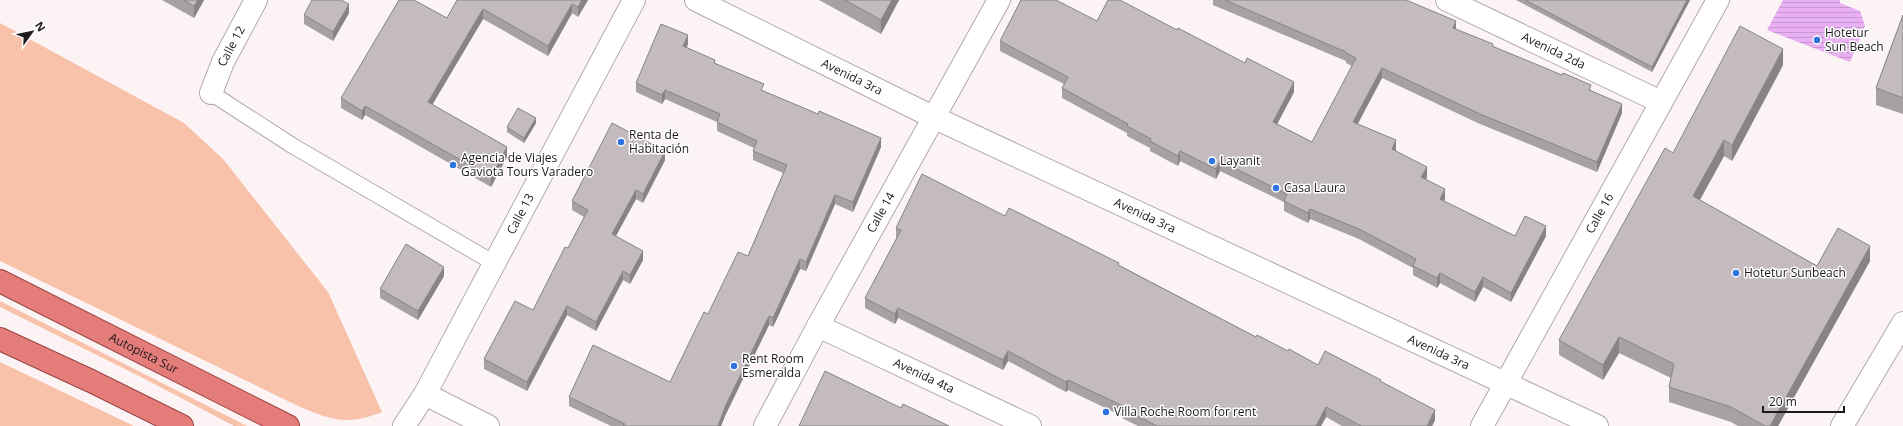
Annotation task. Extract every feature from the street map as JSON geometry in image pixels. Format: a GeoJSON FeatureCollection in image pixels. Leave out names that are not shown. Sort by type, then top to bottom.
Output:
{"type":"FeatureCollection","features":[{"type":"Feature","properties":{"kind":"highway","name":"Autopista Sur"},"geometry":{"type":"LineString","coordinates":[[0,281],[288,426]]}},
{"type":"Feature","properties":{"kind":"highway"},"geometry":{"type":"LineString","coordinates":[[0,339],[91,381],[182,426]]}},
{"type":"Feature","properties":{"kind":"street","name":"Calle 12"},"geometry":{"type":"LineString","coordinates":[[211,93],[223,62],[256,0]]}},
{"type":"Feature","properties":{"kind":"street","name":"Calle 13"},"geometry":{"type":"LineString","coordinates":[[404,426],[425,394],[634,0]]}},
{"type":"Feature","properties":{"kind":"street","name":"Avenida 3ra"},"geometry":{"type":"LineString","coordinates":[[696,0],[933,117],[1597,426]]}},
{"type":"Feature","properties":{"kind":"street","name":"Calle 14"},"geometry":{"type":"LineString","coordinates":[[765,426],[818,326],[998,0]]}},
{"type":"Feature","properties":{"kind":"street","name":"Avenida 2da"},"geometry":{"type":"LineString","coordinates":[[1447,0],[1661,102]]}},
{"type":"Feature","properties":{"kind":"street","name":"Calle 16"},"geometry":{"type":"LineString","coordinates":[[1482,426],[1718,0]]}},
{"type":"Feature","properties":{"kind":"street"},"geometry":{"type":"LineString","coordinates":[[1842,426],[1903,323]]}},
{"type":"Feature","properties":{"kind":"street","name":"Avenida 4ta"},"geometry":{"type":"LineString","coordinates":[[818,326],[1030,426]]}},
{"type":"Feature","properties":{"kind":"street"},"geometry":{"type":"LineString","coordinates":[[425,394],[488,426]]}},
{"type":"Feature","properties":{"kind":"lane"},"geometry":{"type":"LineString","coordinates":[[211,93],[292,146],[494,264]]}},
{"type":"Feature","properties":{"kind":"shaded area"},"geometry":{"type":"Polygon","coordinates":[[[1783,0],[1840,0],[1840,3],[1860,11],[1865,26],[1850,62],[1767,30],[1783,0]]]}},
{"type":"Feature","properties":{"kind":"shaded area"},"geometry":{"type":"Polygon","coordinates":[[[0,23],[184,123],[223,159],[328,292],[382,412],[359,419],[349,420],[339,420],[320,415],[298,406],[0,261],[0,23]]]}},
{"type":"Feature","properties":{"kind":"shaded area"},"geometry":{"type":"Polygon","coordinates":[[[0,301],[247,426],[234,426],[143,378],[0,307],[0,301]]]}},
{"type":"Feature","properties":{"kind":"shaded area"},"geometry":{"type":"Polygon","coordinates":[[[0,362],[134,426],[0,426],[0,362]]]}},
{"type":"Feature","properties":{"kind":"building"},"geometry":{"type":"Polygon","coordinates":[[[184,0],[198,0],[194,6],[184,0]]]}},
{"type":"Feature","properties":{"kind":"building"},"geometry":{"type":"Polygon","coordinates":[[[312,0],[341,0],[349,4],[333,32],[304,15],[312,0]]]}},
{"type":"Feature","properties":{"kind":"building"},"geometry":{"type":"Polygon","coordinates":[[[399,0],[414,0],[447,18],[457,0],[582,0],[578,7],[572,4],[548,46],[483,9],[428,102],[507,147],[491,177],[365,106],[362,111],[341,98],[399,0]]]}},
{"type":"Feature","properties":{"kind":"building"},"geometry":{"type":"Polygon","coordinates":[[[845,0],[892,0],[881,20],[845,0]]]}},
{"type":"Feature","properties":{"kind":"building"},"geometry":{"type":"Polygon","coordinates":[[[1021,0],[1056,0],[1097,21],[1108,0],[1120,0],[1245,63],[1247,58],[1294,82],[1273,122],[1312,142],[1356,58],[1346,52],[1225,0],[1406,0],[1456,21],[1453,28],[1562,75],[1563,73],[1591,85],[1589,90],[1622,104],[1597,162],[1480,114],[1382,68],[1353,122],[1396,140],[1392,149],[1427,167],[1421,177],[1445,189],[1440,199],[1515,236],[1525,216],[1546,226],[1511,293],[1483,277],[1475,292],[1440,273],[1437,278],[1413,266],[1416,259],[1359,229],[1310,209],[1308,213],[1284,201],[1287,194],[1220,161],[1216,169],[1180,151],[1178,156],[1150,141],[1151,139],[1127,126],[1128,124],[1062,88],[1068,77],[1000,41],[1021,0]]]}},
{"type":"Feature","properties":{"kind":"building"},"geometry":{"type":"Polygon","coordinates":[[[1525,0],[1687,0],[1652,67],[1525,0]]]}},
{"type":"Feature","properties":{"kind":"building"},"geometry":{"type":"Polygon","coordinates":[[[1903,15],[1903,98],[1876,88],[1903,15]]]}},
{"type":"Feature","properties":{"kind":"building"},"geometry":{"type":"Polygon","coordinates":[[[661,24],[688,35],[683,46],[715,60],[714,63],[764,84],[761,90],[818,114],[819,111],[881,138],[853,202],[835,195],[806,262],[800,259],[773,318],[769,316],[725,407],[718,426],[623,426],[625,424],[569,397],[593,345],[670,382],[704,312],[708,314],[738,252],[748,256],[787,165],[753,151],[757,141],[717,122],[720,114],[665,90],[662,95],[636,83],[661,24]]]}},
{"type":"Feature","properties":{"kind":"building"},"geometry":{"type":"Polygon","coordinates":[[[1740,26],[1783,49],[1732,145],[1724,140],[1693,196],[1817,266],[1838,228],[1870,246],[1770,426],[1765,426],[1731,407],[1669,387],[1674,364],[1619,337],[1603,365],[1559,340],[1665,148],[1673,153],[1740,26]]]}},
{"type":"Feature","properties":{"kind":"building"},"geometry":{"type":"Polygon","coordinates":[[[518,108],[536,118],[524,138],[507,127],[518,108]]]}},
{"type":"Feature","properties":{"kind":"building"},"geometry":{"type":"Polygon","coordinates":[[[612,123],[665,151],[643,194],[636,190],[612,234],[643,251],[630,275],[623,271],[596,322],[567,306],[527,382],[484,359],[515,301],[533,310],[565,247],[568,248],[588,210],[572,201],[612,123]]]}},
{"type":"Feature","properties":{"kind":"building"},"geometry":{"type":"Polygon","coordinates":[[[922,174],[1005,216],[1009,208],[1119,263],[1118,265],[1256,337],[1257,335],[1288,351],[1289,349],[1318,365],[1325,351],[1435,410],[1427,426],[1361,426],[1326,407],[1316,426],[1157,426],[1122,408],[1123,406],[1068,380],[1066,382],[1008,351],[1003,360],[898,308],[895,314],[865,298],[901,230],[896,228],[922,174]]]}},
{"type":"Feature","properties":{"kind":"building"},"geometry":{"type":"Polygon","coordinates":[[[406,244],[444,267],[418,311],[380,289],[406,244]]]}},
{"type":"Feature","properties":{"kind":"building"},"geometry":{"type":"Polygon","coordinates":[[[825,371],[901,408],[903,404],[949,426],[799,426],[825,371]]]}},
{"type":"Feature","properties":{"kind":"place","name":"Hotetur Sun Beach"},"geometry":{"type":"Point","coordinates":[1817,40]}},
{"type":"Feature","properties":{"kind":"place","name":"Renta de Habitación"},"geometry":{"type":"Point","coordinates":[621,142]}},
{"type":"Feature","properties":{"kind":"place","name":"Layanit"},"geometry":{"type":"Point","coordinates":[1212,161]}},
{"type":"Feature","properties":{"kind":"place","name":"Agencia de Viajes Gaviota Tours Varadero"},"geometry":{"type":"Point","coordinates":[453,165]}},
{"type":"Feature","properties":{"kind":"place","name":"Casa Laura"},"geometry":{"type":"Point","coordinates":[1276,188]}},
{"type":"Feature","properties":{"kind":"place","name":"Hotetur Sunbeach"},"geometry":{"type":"Point","coordinates":[1736,273]}},
{"type":"Feature","properties":{"kind":"place","name":"Rent Room Esmeralda"},"geometry":{"type":"Point","coordinates":[734,366]}},
{"type":"Feature","properties":{"kind":"place","name":"Villa Roche Room for rent"},"geometry":{"type":"Point","coordinates":[1106,412]}}]}
